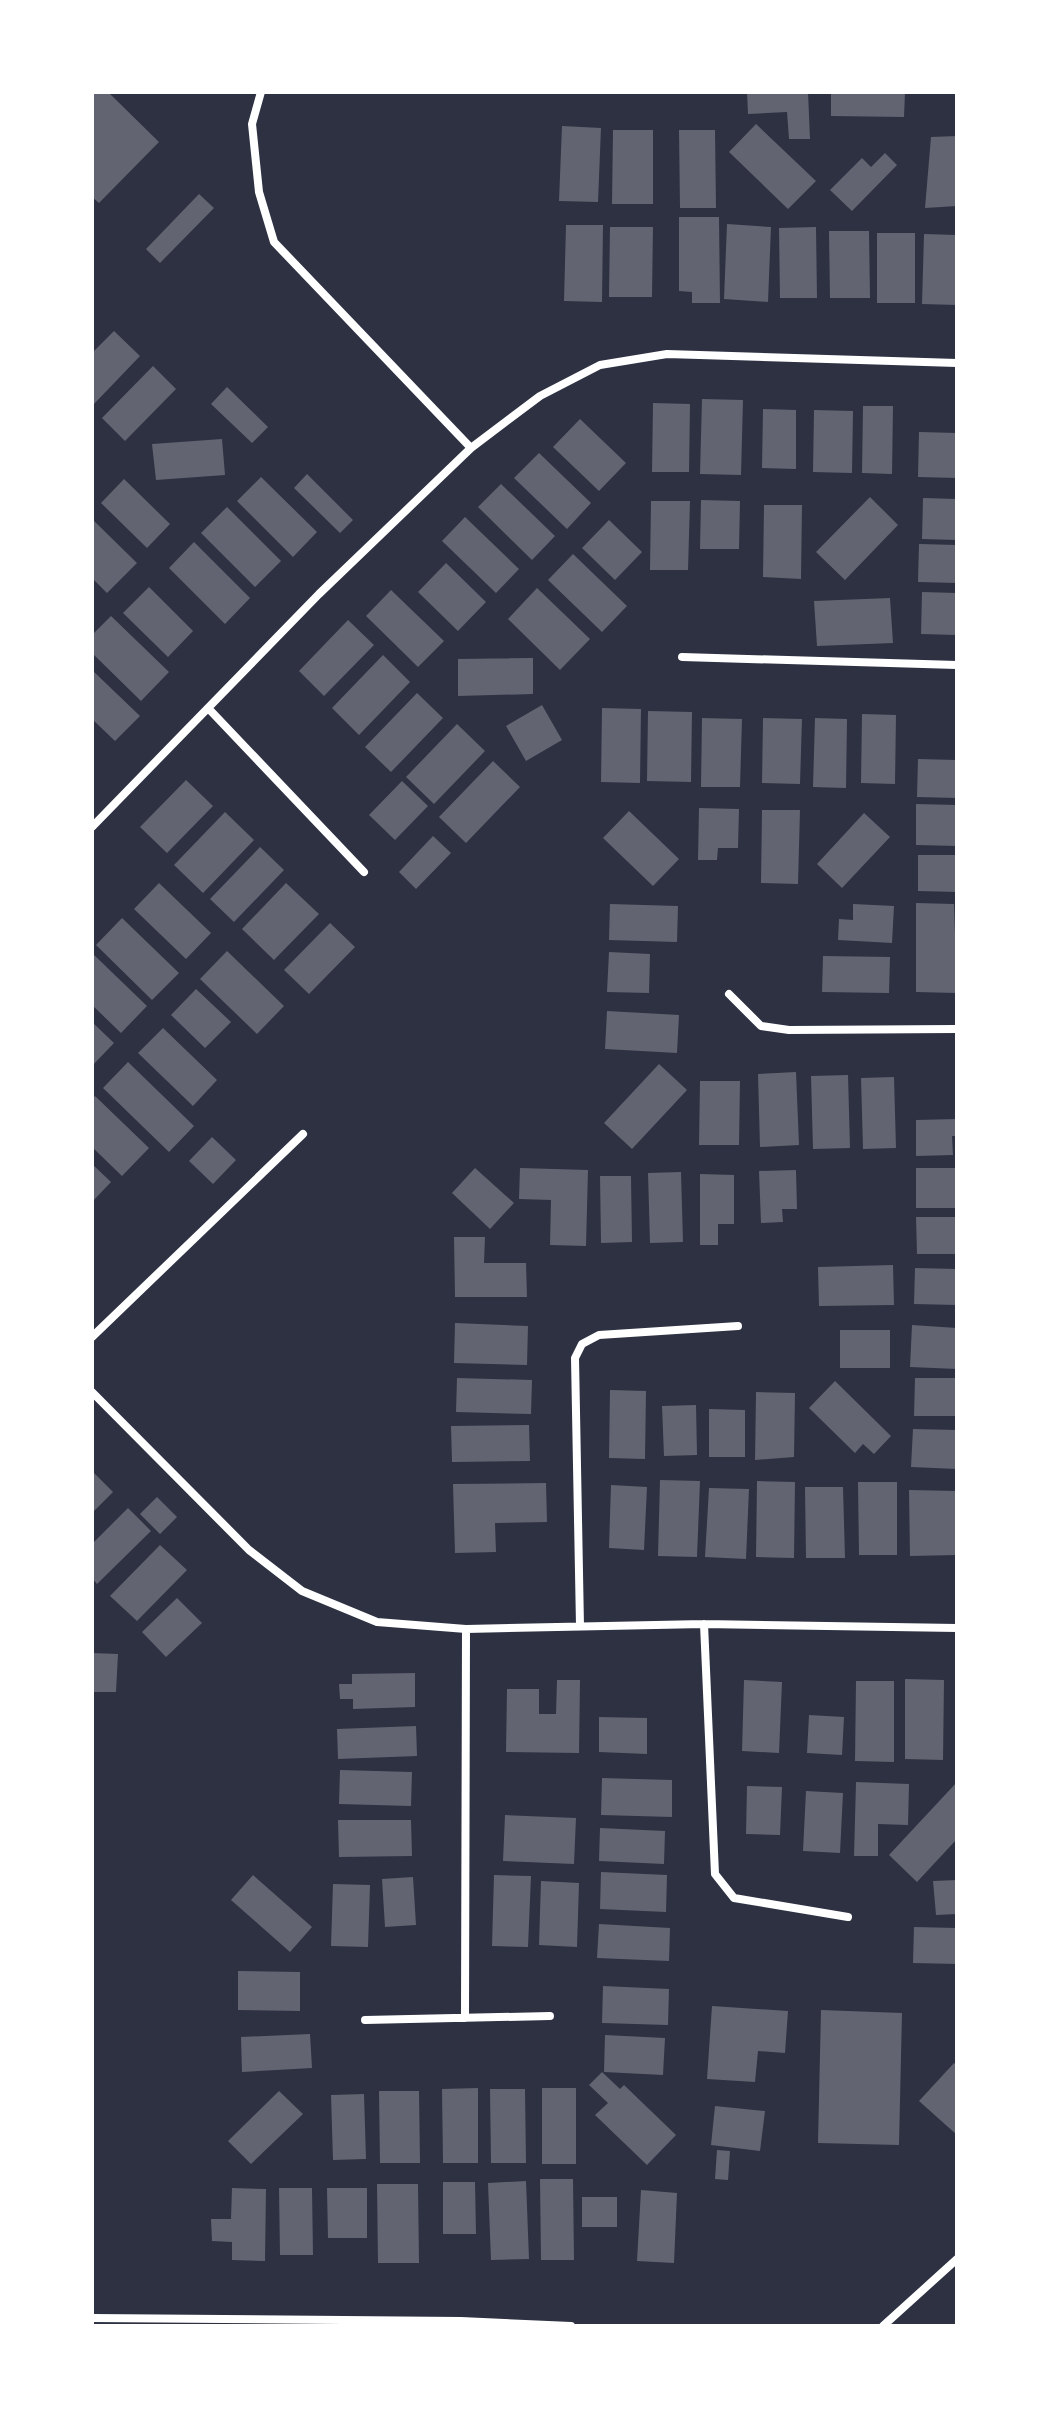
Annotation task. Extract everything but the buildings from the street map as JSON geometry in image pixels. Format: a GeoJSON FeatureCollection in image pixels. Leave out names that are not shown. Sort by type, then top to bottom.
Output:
{"type":"FeatureCollection","features":[{"type":"Feature","properties":{"kind":"street"},"geometry":{"type":"LineString","coordinates":[[261,92],[252,124],[259,192],[274,242],[471,448]]}},
{"type":"Feature","properties":{"kind":"street"},"geometry":{"type":"LineString","coordinates":[[92,827],[319,594],[471,448],[540,396],[600,365],[667,354],[957,363]]}},
{"type":"Feature","properties":{"kind":"street"},"geometry":{"type":"LineString","coordinates":[[682,657],[957,665]]}},
{"type":"Feature","properties":{"kind":"street"},"geometry":{"type":"LineString","coordinates":[[208,708],[364,872]]}},
{"type":"Feature","properties":{"kind":"street"},"geometry":{"type":"LineString","coordinates":[[729,994],[761,1026],[789,1030],[957,1029]]}},
{"type":"Feature","properties":{"kind":"street"},"geometry":{"type":"LineString","coordinates":[[92,1337],[303,1134]]}},
{"type":"Feature","properties":{"kind":"street"},"geometry":{"type":"LineString","coordinates":[[580,1626],[575,1358],[582,1344],[599,1335],[738,1326]]}},
{"type":"Feature","properties":{"kind":"street"},"geometry":{"type":"LineString","coordinates":[[92,1392],[249,1550],[302,1591],[377,1622],[466,1629],[704,1624],[957,1628]]}},
{"type":"Feature","properties":{"kind":"street"},"geometry":{"type":"LineString","coordinates":[[704,1624],[715,1874],[734,1898],[848,1917]]}},
{"type":"Feature","properties":{"kind":"street"},"geometry":{"type":"LineString","coordinates":[[465,2018],[466,1629]]}},
{"type":"Feature","properties":{"kind":"street"},"geometry":{"type":"LineString","coordinates":[[365,2020],[550,2016]]}},
{"type":"Feature","properties":{"kind":"street"},"geometry":{"type":"LineString","coordinates":[[883,2326],[957,2259]]}},
{"type":"Feature","properties":{"kind":"street"},"geometry":{"type":"LineString","coordinates":[[92,2318],[571,2326]]}}]}
